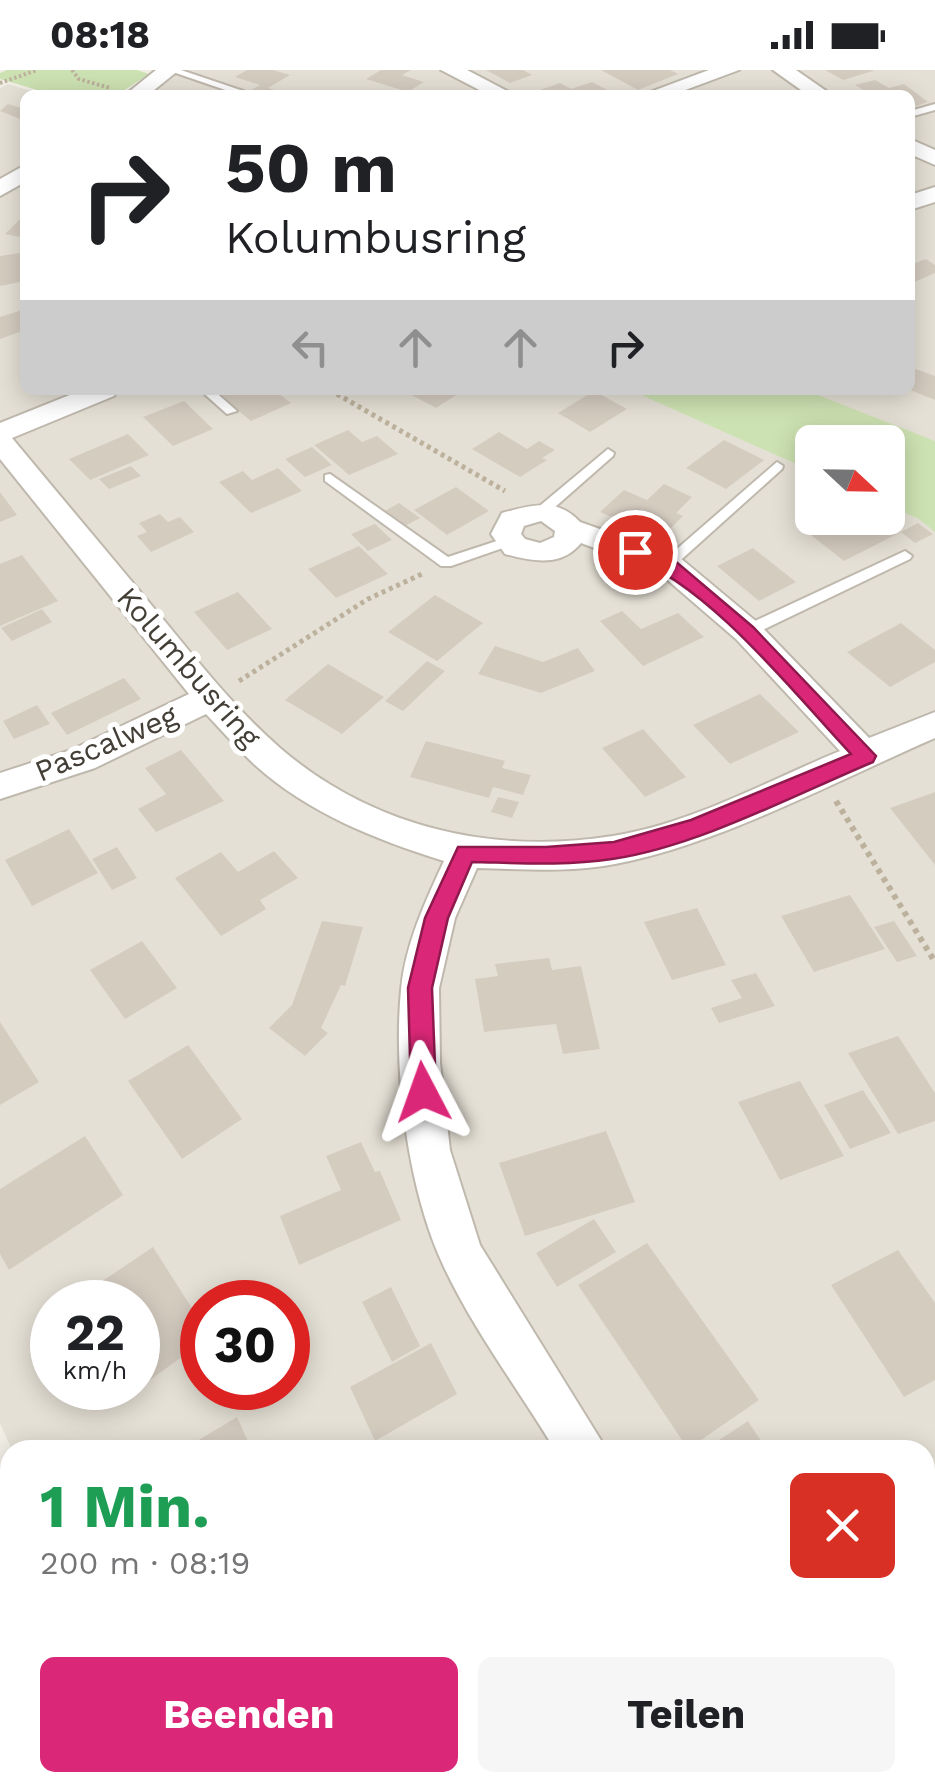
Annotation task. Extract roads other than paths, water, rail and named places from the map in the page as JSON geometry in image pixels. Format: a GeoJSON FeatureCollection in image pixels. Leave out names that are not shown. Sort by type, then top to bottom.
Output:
{"type":"FeatureCollection","features":[{"type":"Feature","properties":{"kind":"street"},"geometry":{"type":"LineString","coordinates":[[142,90],[171,70]]}},
{"type":"Feature","properties":{"kind":"street"},"geometry":{"type":"LineString","coordinates":[[450,70],[494,90]]}},
{"type":"Feature","properties":{"kind":"street"},"geometry":{"type":"LineString","coordinates":[[667,90],[729,70]]}},
{"type":"Feature","properties":{"kind":"street"},"geometry":{"type":"LineString","coordinates":[[783,70],[814,90]]}},
{"type":"Feature","properties":{"kind":"street"},"geometry":{"type":"LineString","coordinates":[[0,433],[93,395]]}},
{"type":"Feature","properties":{"kind":"street","name":"Kolumbusring"},"geometry":{"type":"LineString","coordinates":[[0,441],[210,698],[269,758],[336,803],[396,832],[465,853],[546,856],[614,850],[697,826],[935,724]]}},
{"type":"Feature","properties":{"kind":"street"},"geometry":{"type":"LineString","coordinates":[[570,529],[562,548],[544,554],[523,551],[508,541],[506,534],[512,520],[540,512],[559,517],[570,529],[668,564],[746,631],[866,756]]}},
{"type":"Feature","properties":{"kind":"street","name":"Pascalweg"},"geometry":{"type":"LineString","coordinates":[[0,786],[83,759],[210,698]]}},
{"type":"Feature","properties":{"kind":"street"},"geometry":{"type":"LineString","coordinates":[[465,853],[436,918],[420,988],[420,1064],[430,1150],[461,1255],[577,1440]]}},
{"type":"Feature","properties":{"kind":"lane"},"geometry":{"type":"LineString","coordinates":[[171,70],[234,90]]}},
{"type":"Feature","properties":{"kind":"lane"},"geometry":{"type":"LineString","coordinates":[[211,395],[230,412]]}},
{"type":"Feature","properties":{"kind":"lane"},"geometry":{"type":"LineString","coordinates":[[540,512],[608,453]]}},
{"type":"Feature","properties":{"kind":"lane"},"geometry":{"type":"LineString","coordinates":[[668,564],[777,466]]}},
{"type":"Feature","properties":{"kind":"lane"},"geometry":{"type":"LineString","coordinates":[[330,478],[446,563],[508,541]]}},
{"type":"Feature","properties":{"kind":"lane"},"geometry":{"type":"LineString","coordinates":[[746,631],[905,556]]}}]}
